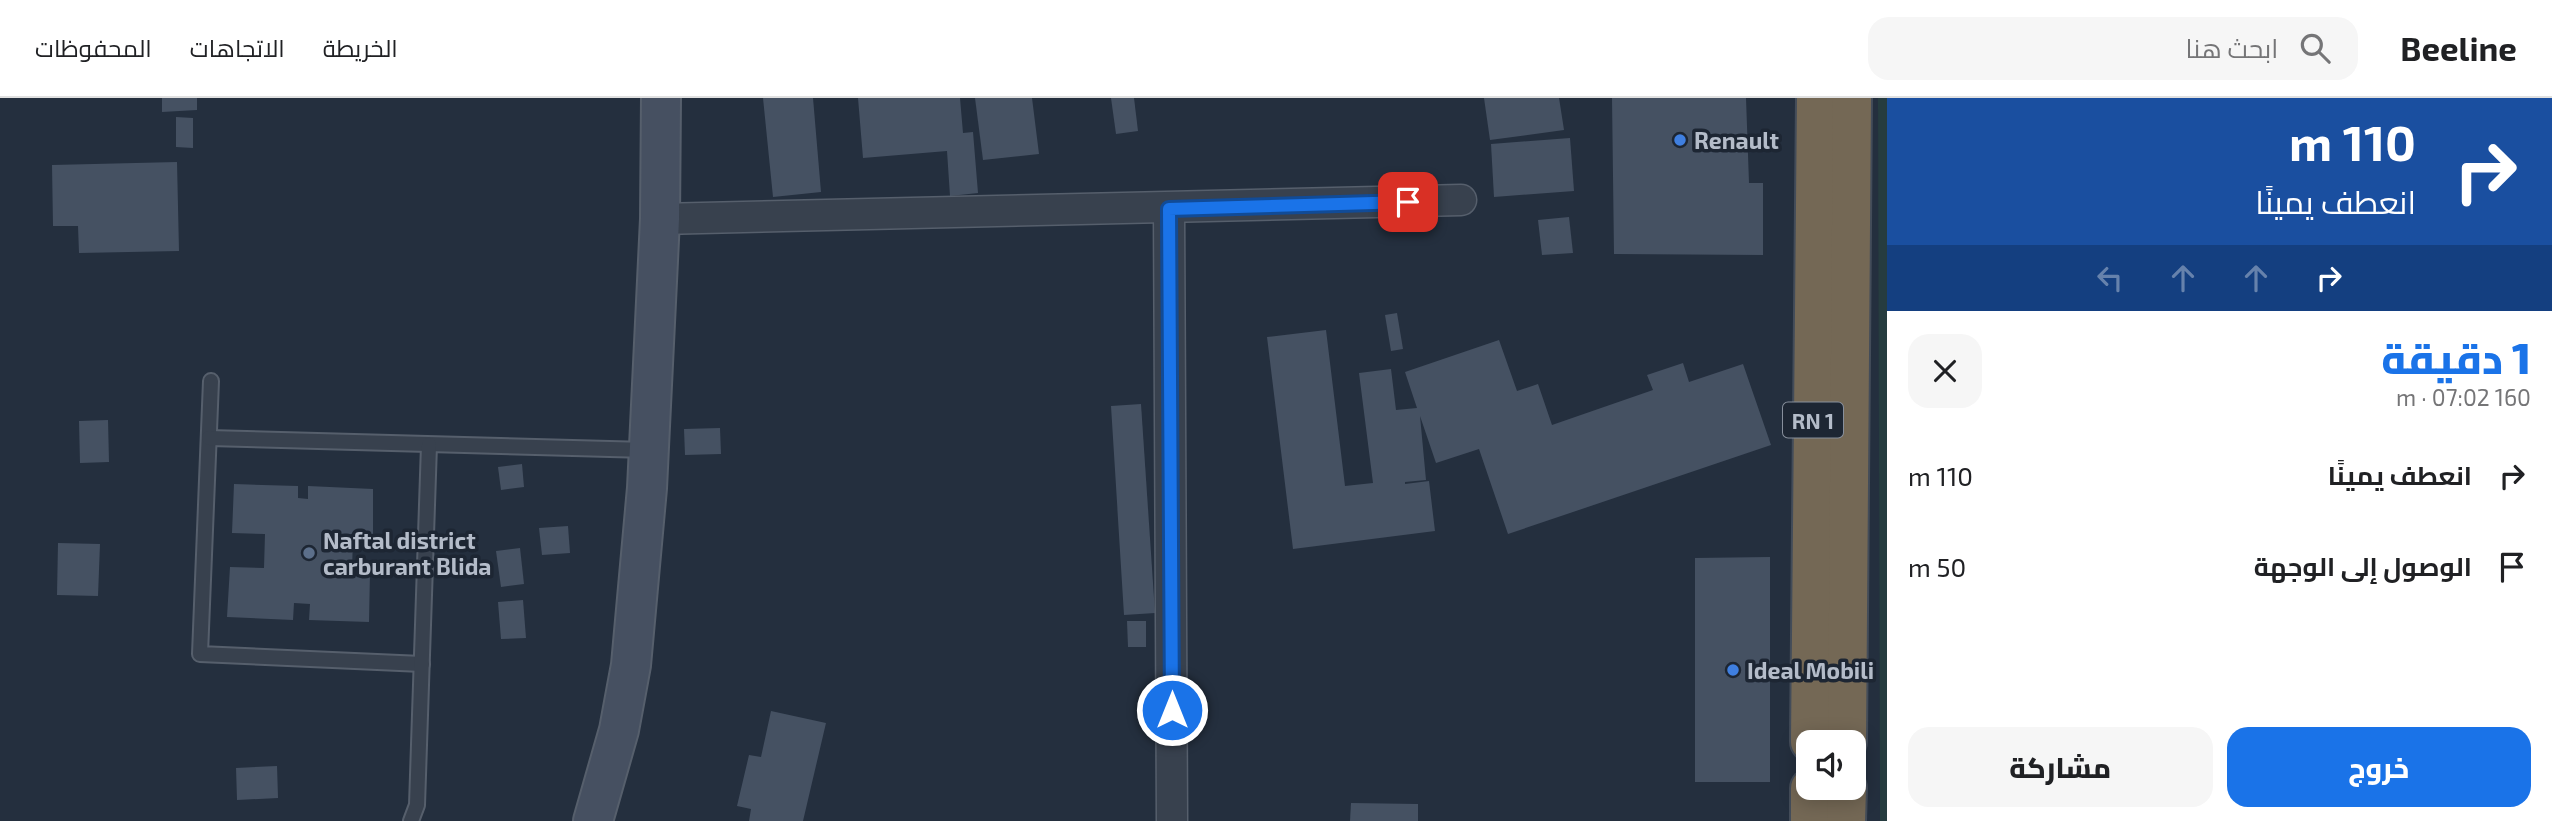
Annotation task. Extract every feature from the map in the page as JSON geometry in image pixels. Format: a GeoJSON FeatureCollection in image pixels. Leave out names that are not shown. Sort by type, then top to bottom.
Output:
{"type":"FeatureCollection","features":[{"type":"Feature","properties":{"kind":"highway","name":"RN 1"},"geometry":{"type":"LineString","coordinates":[[1810,730],[1816,98]]}},
{"type":"Feature","properties":{"kind":"highway","name":"RN 1"},"geometry":{"type":"LineString","coordinates":[[1847,730],[1852,98]]}},
{"type":"Feature","properties":{"kind":"highway"},"geometry":{"type":"LineString","coordinates":[[1810,800],[1810,821]]}},
{"type":"Feature","properties":{"kind":"highway"},"geometry":{"type":"LineString","coordinates":[[1846,821],[1847,800]]}},
{"type":"Feature","properties":{"kind":"street"},"geometry":{"type":"LineString","coordinates":[[593,821],[619,730],[631,665],[649,450],[660,219],[661,98]]}},
{"type":"Feature","properties":{"kind":"street"},"geometry":{"type":"LineString","coordinates":[[660,219],[1461,200]]}},
{"type":"Feature","properties":{"kind":"street"},"geometry":{"type":"LineString","coordinates":[[1169,209],[1172,821]]}},
{"type":"Feature","properties":{"kind":"lane"},"geometry":{"type":"LineString","coordinates":[[211,381],[200,654],[422,664]]}},
{"type":"Feature","properties":{"kind":"lane"},"geometry":{"type":"LineString","coordinates":[[209,438],[649,450]]}},
{"type":"Feature","properties":{"kind":"lane"},"geometry":{"type":"LineString","coordinates":[[411,821],[417,805],[429,444]]}},
{"type":"Feature","properties":{"kind":"green space"},"geometry":{"type":"Polygon","coordinates":[[[1878,98],[1887,98],[1887,821],[1880,821],[1878,98]]]}},
{"type":"Feature","properties":{"kind":"building"},"geometry":{"type":"Polygon","coordinates":[[[162,98],[197,98],[197,110],[162,112],[162,98]]]}},
{"type":"Feature","properties":{"kind":"building"},"geometry":{"type":"Polygon","coordinates":[[[763,98],[813,98],[821,192],[773,197],[763,98]]]}},
{"type":"Feature","properties":{"kind":"building"},"geometry":{"type":"Polygon","coordinates":[[[858,98],[960,98],[963,133],[973,132],[978,193],[950,196],[947,151],[863,158],[858,98]]]}},
{"type":"Feature","properties":{"kind":"building"},"geometry":{"type":"Polygon","coordinates":[[[975,98],[1032,98],[1039,154],[983,160],[975,98]]]}},
{"type":"Feature","properties":{"kind":"building"},"geometry":{"type":"Polygon","coordinates":[[[1111,98],[1134,98],[1138,131],[1116,134],[1111,98]]]}},
{"type":"Feature","properties":{"kind":"building"},"geometry":{"type":"Polygon","coordinates":[[[1484,98],[1559,98],[1564,130],[1490,140],[1484,98]]]}},
{"type":"Feature","properties":{"kind":"building","name":"Renault"},"geometry":{"type":"Polygon","coordinates":[[[1612,98],[1746,98],[1749,183],[1763,183],[1763,255],[1614,254],[1612,98]]]}},
{"type":"Feature","properties":{"kind":"building"},"geometry":{"type":"Polygon","coordinates":[[[176,117],[193,118],[193,148],[176,147],[176,117]]]}},
{"type":"Feature","properties":{"kind":"building"},"geometry":{"type":"Polygon","coordinates":[[[1570,138],[1574,191],[1494,197],[1491,144],[1570,138]]]}},
{"type":"Feature","properties":{"kind":"building"},"geometry":{"type":"Polygon","coordinates":[[[177,162],[179,251],[79,253],[78,226],[53,226],[52,165],[177,162]]]}},
{"type":"Feature","properties":{"kind":"building"},"geometry":{"type":"Polygon","coordinates":[[[1569,217],[1573,253],[1542,255],[1538,220],[1569,217]]]}},
{"type":"Feature","properties":{"kind":"building"},"geometry":{"type":"Polygon","coordinates":[[[1397,313],[1403,349],[1391,351],[1385,315],[1397,313]]]}},
{"type":"Feature","properties":{"kind":"building"},"geometry":{"type":"Polygon","coordinates":[[[1326,330],[1345,486],[1373,483],[1359,373],[1391,369],[1396,410],[1417,408],[1405,372],[1499,340],[1517,391],[1538,384],[1552,425],[1653,390],[1647,375],[1683,363],[1689,382],[1743,364],[1771,445],[1508,534],[1479,449],[1436,463],[1420,416],[1426,480],[1405,484],[1429,481],[1435,531],[1293,549],[1267,337],[1326,330]]]}},
{"type":"Feature","properties":{"kind":"building"},"geometry":{"type":"Polygon","coordinates":[[[1141,404],[1155,613],[1124,615],[1111,406],[1141,404]]]}},
{"type":"Feature","properties":{"kind":"building"},"geometry":{"type":"Polygon","coordinates":[[[108,420],[109,462],[80,463],[79,421],[108,420]]]}},
{"type":"Feature","properties":{"kind":"building"},"geometry":{"type":"Polygon","coordinates":[[[720,428],[721,454],[685,455],[684,429],[720,428]]]}},
{"type":"Feature","properties":{"kind":"building"},"geometry":{"type":"Polygon","coordinates":[[[522,464],[524,487],[501,490],[498,467],[522,464]]]}},
{"type":"Feature","properties":{"kind":"building","name":"Naftal district carburant Blida"},"geometry":{"type":"Polygon","coordinates":[[[234,484],[298,486],[298,498],[308,499],[308,486],[373,489],[373,538],[353,537],[352,571],[370,572],[369,622],[309,620],[310,604],[294,603],[293,620],[227,617],[230,567],[264,568],[265,534],[232,533],[234,484]]]}},
{"type":"Feature","properties":{"kind":"building"},"geometry":{"type":"Polygon","coordinates":[[[568,526],[570,553],[542,555],[539,528],[568,526]]]}},
{"type":"Feature","properties":{"kind":"building"},"geometry":{"type":"Polygon","coordinates":[[[58,543],[100,544],[98,596],[57,595],[58,543]]]}},
{"type":"Feature","properties":{"kind":"building"},"geometry":{"type":"Polygon","coordinates":[[[520,548],[524,584],[501,587],[496,551],[520,548]]]}},
{"type":"Feature","properties":{"kind":"building","name":"Ideal Mobili"},"geometry":{"type":"Polygon","coordinates":[[[1770,557],[1770,782],[1695,782],[1695,558],[1770,557]]]}},
{"type":"Feature","properties":{"kind":"building"},"geometry":{"type":"Polygon","coordinates":[[[523,600],[526,638],[501,639],[498,602],[523,600]]]}},
{"type":"Feature","properties":{"kind":"building"},"geometry":{"type":"Polygon","coordinates":[[[1127,621],[1146,621],[1146,647],[1128,647],[1127,621]]]}},
{"type":"Feature","properties":{"kind":"building"},"geometry":{"type":"Polygon","coordinates":[[[771,711],[826,723],[803,821],[749,821],[751,809],[737,806],[749,755],[761,757],[771,711]]]}},
{"type":"Feature","properties":{"kind":"building"},"geometry":{"type":"Polygon","coordinates":[[[277,766],[278,798],[237,800],[236,768],[277,766]]]}},
{"type":"Feature","properties":{"kind":"building"},"geometry":{"type":"Polygon","coordinates":[[[1351,803],[1418,804],[1418,821],[1350,821],[1351,803]]]}},
{"type":"Feature","properties":{"kind":"place","name":"Renault"},"geometry":{"type":"Point","coordinates":[1680,140]}},
{"type":"Feature","properties":{"kind":"place","name":"Naftal district carburant Blida"},"geometry":{"type":"Point","coordinates":[309,553]}},
{"type":"Feature","properties":{"kind":"place","name":"Ideal Mobili"},"geometry":{"type":"Point","coordinates":[1733,670]}},
{"type":"Feature","properties":{"kind":"route"},"geometry":{"type":"LineString","coordinates":[[1172,710],[1169,209],[1408,202]]}}]}
